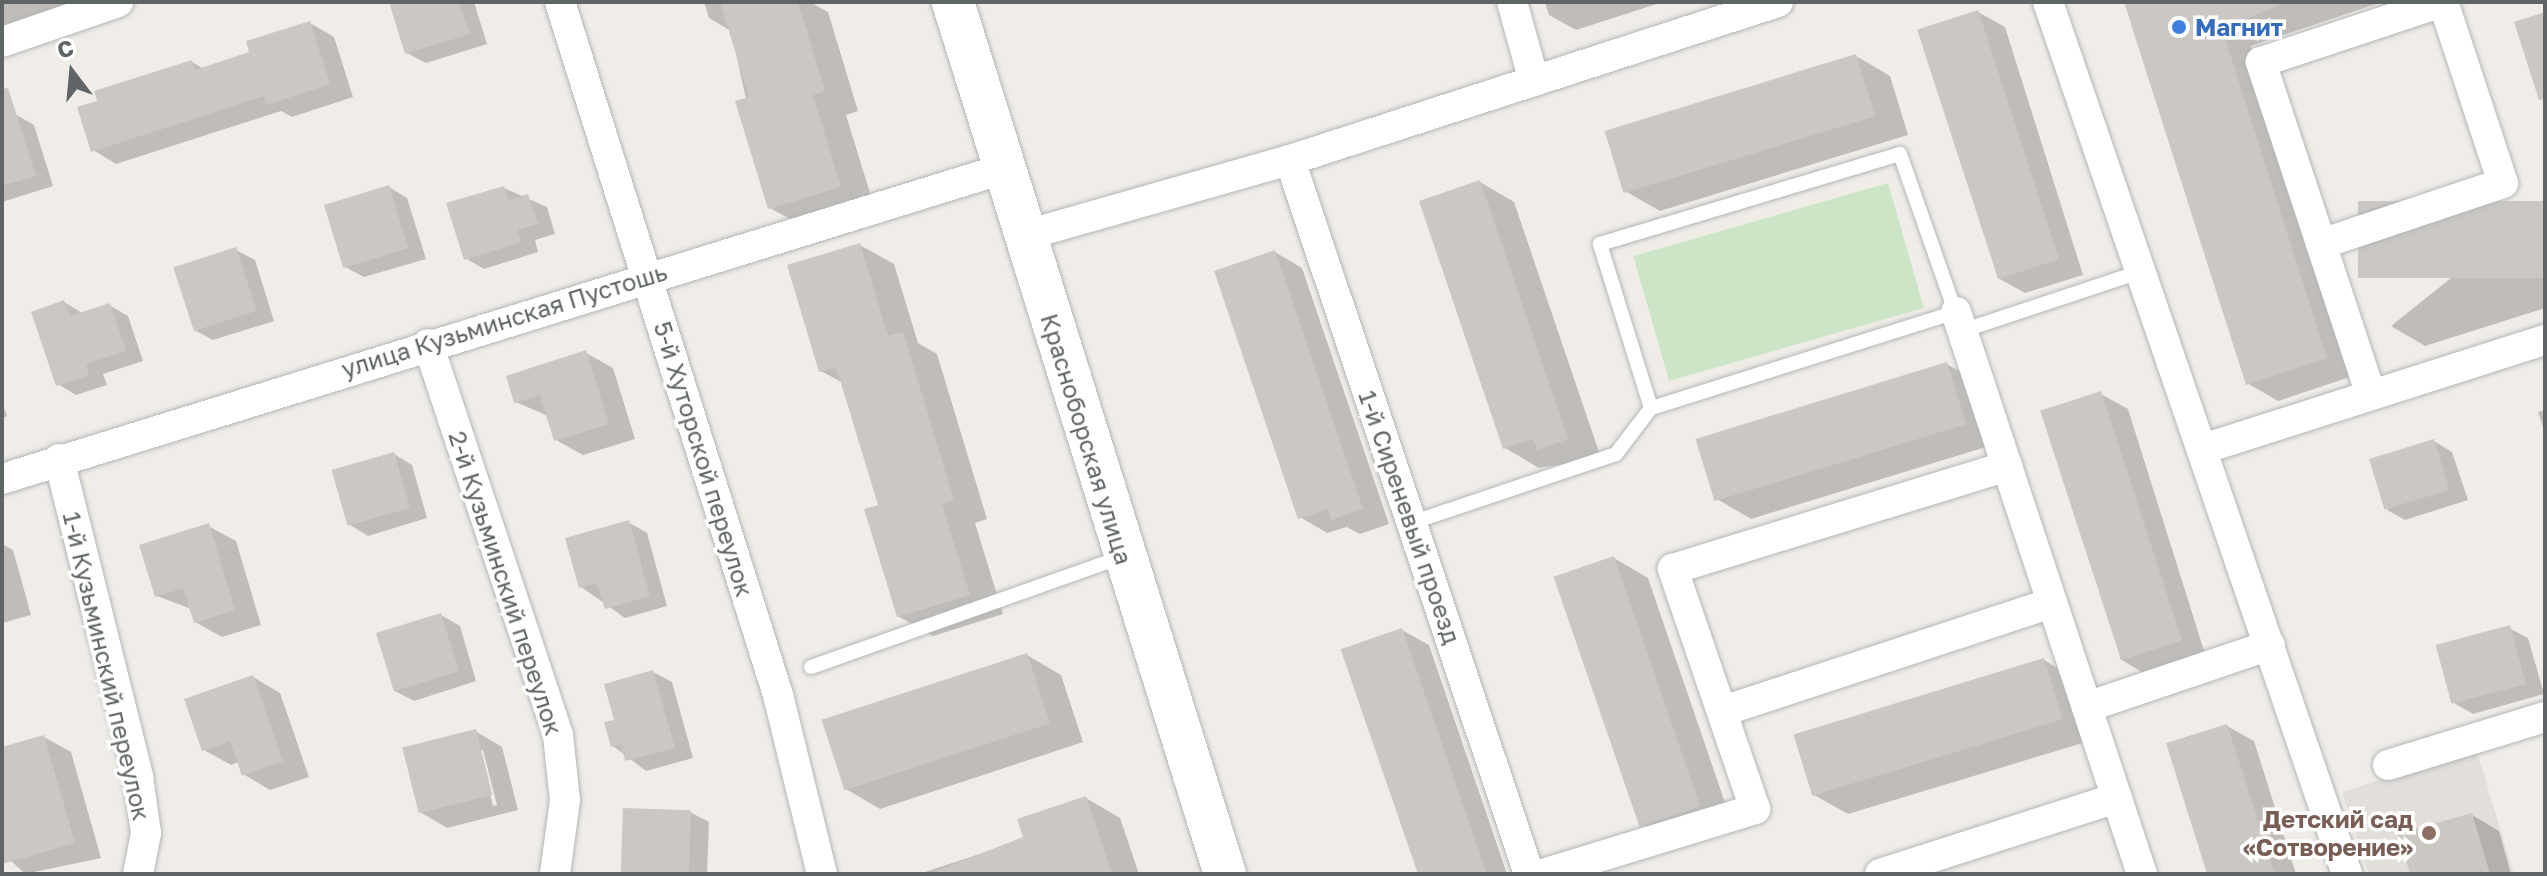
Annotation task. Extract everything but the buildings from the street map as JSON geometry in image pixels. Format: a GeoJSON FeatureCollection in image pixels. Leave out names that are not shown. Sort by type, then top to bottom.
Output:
{"type":"FeatureCollection","features":[{"type":"Feature","properties":{"kind":"street"},"geometry":{"type":"LineString","coordinates":[[2,42],[118,2]]}},
{"type":"Feature","properties":{"kind":"street","name":"5-й Хуторской переулок"},"geometry":{"type":"LineString","coordinates":[[560,2],[778,695],[822,874]]}},
{"type":"Feature","properties":{"kind":"street","name":"Красноборская улица"},"geometry":{"type":"LineString","coordinates":[[953,2],[1009,167],[1026,235],[1122,557],[1225,874]]}},
{"type":"Feature","properties":{"kind":"street"},"geometry":{"type":"LineString","coordinates":[[1512,2],[1534,81]]}},
{"type":"Feature","properties":{"kind":"street"},"geometry":{"type":"LineString","coordinates":[[1026,235],[1290,160],[1778,2]]}},
{"type":"Feature","properties":{"kind":"street"},"geometry":{"type":"LineString","coordinates":[[2048,2],[2143,271],[2347,874]]}},
{"type":"Feature","properties":{"kind":"street"},"geometry":{"type":"LineString","coordinates":[[2321,244],[2503,183],[2443,2],[2261,62],[2321,244],[2371,395]]}},
{"type":"Feature","properties":{"kind":"street","name":"1-й Сиреневый проезд"},"geometry":{"type":"LineString","coordinates":[[1290,160],[1529,874]]}},
{"type":"Feature","properties":{"kind":"street","name":"улица Кузьминская Пустошь"},"geometry":{"type":"LineString","coordinates":[[2,479],[647,275],[1009,167]]}},
{"type":"Feature","properties":{"kind":"street"},"geometry":{"type":"LineString","coordinates":[[1956,312],[2142,874]]}},
{"type":"Feature","properties":{"kind":"street"},"geometry":{"type":"LineString","coordinates":[[2203,449],[2545,340]]}},
{"type":"Feature","properties":{"kind":"street","name":"2-й Кузьминский переулок"},"geometry":{"type":"LineString","coordinates":[[428,344],[558,735],[565,800],[555,874]]}},
{"type":"Feature","properties":{"kind":"street","name":"1-й Кузьминский переулок"},"geometry":{"type":"LineString","coordinates":[[59,459],[138,777],[146,833],[138,874]]}},
{"type":"Feature","properties":{"kind":"street"},"geometry":{"type":"LineString","coordinates":[[1543,874],[1755,809],[1673,569],[2007,466]]}},
{"type":"Feature","properties":{"kind":"street"},"geometry":{"type":"LineString","coordinates":[[1723,711],[2052,603]]}},
{"type":"Feature","properties":{"kind":"street"},"geometry":{"type":"LineString","coordinates":[[2087,707],[2270,645]]}},
{"type":"Feature","properties":{"kind":"street"},"geometry":{"type":"LineString","coordinates":[[2388,765],[2545,717]]}},
{"type":"Feature","properties":{"kind":"street"},"geometry":{"type":"LineString","coordinates":[[1880,874],[2117,798]]}},
{"type":"Feature","properties":{"kind":"lane"},"geometry":{"type":"LineString","coordinates":[[1651,408],[1600,244],[1900,154],[1962,331],[2143,271]]}},
{"type":"Feature","properties":{"kind":"lane"},"geometry":{"type":"LineString","coordinates":[[1411,523],[1616,454],[1651,408],[1956,312]]}},
{"type":"Feature","properties":{"kind":"lane"},"geometry":{"type":"LineString","coordinates":[[811,667],[1122,557]]}},
{"type":"Feature","properties":{"kind":"shaded area","name":"Детский сад «Сотворение»"},"geometry":{"type":"Polygon","coordinates":[[[2476,749],[2514,874],[2369,874],[2342,792],[2476,749]]]}},
{"type":"Feature","properties":{"kind":"green space"},"geometry":{"type":"Polygon","coordinates":[[[1888,183],[1924,308],[1669,381],[1633,256],[1888,183]]]}},
{"type":"Feature","properties":{"kind":"place","name":"Магнит"},"geometry":{"type":"Point","coordinates":[2179,27]}},
{"type":"Feature","properties":{"kind":"place","name":"Детский сад «Сотворение»"},"geometry":{"type":"Point","coordinates":[2429,833]}}]}
